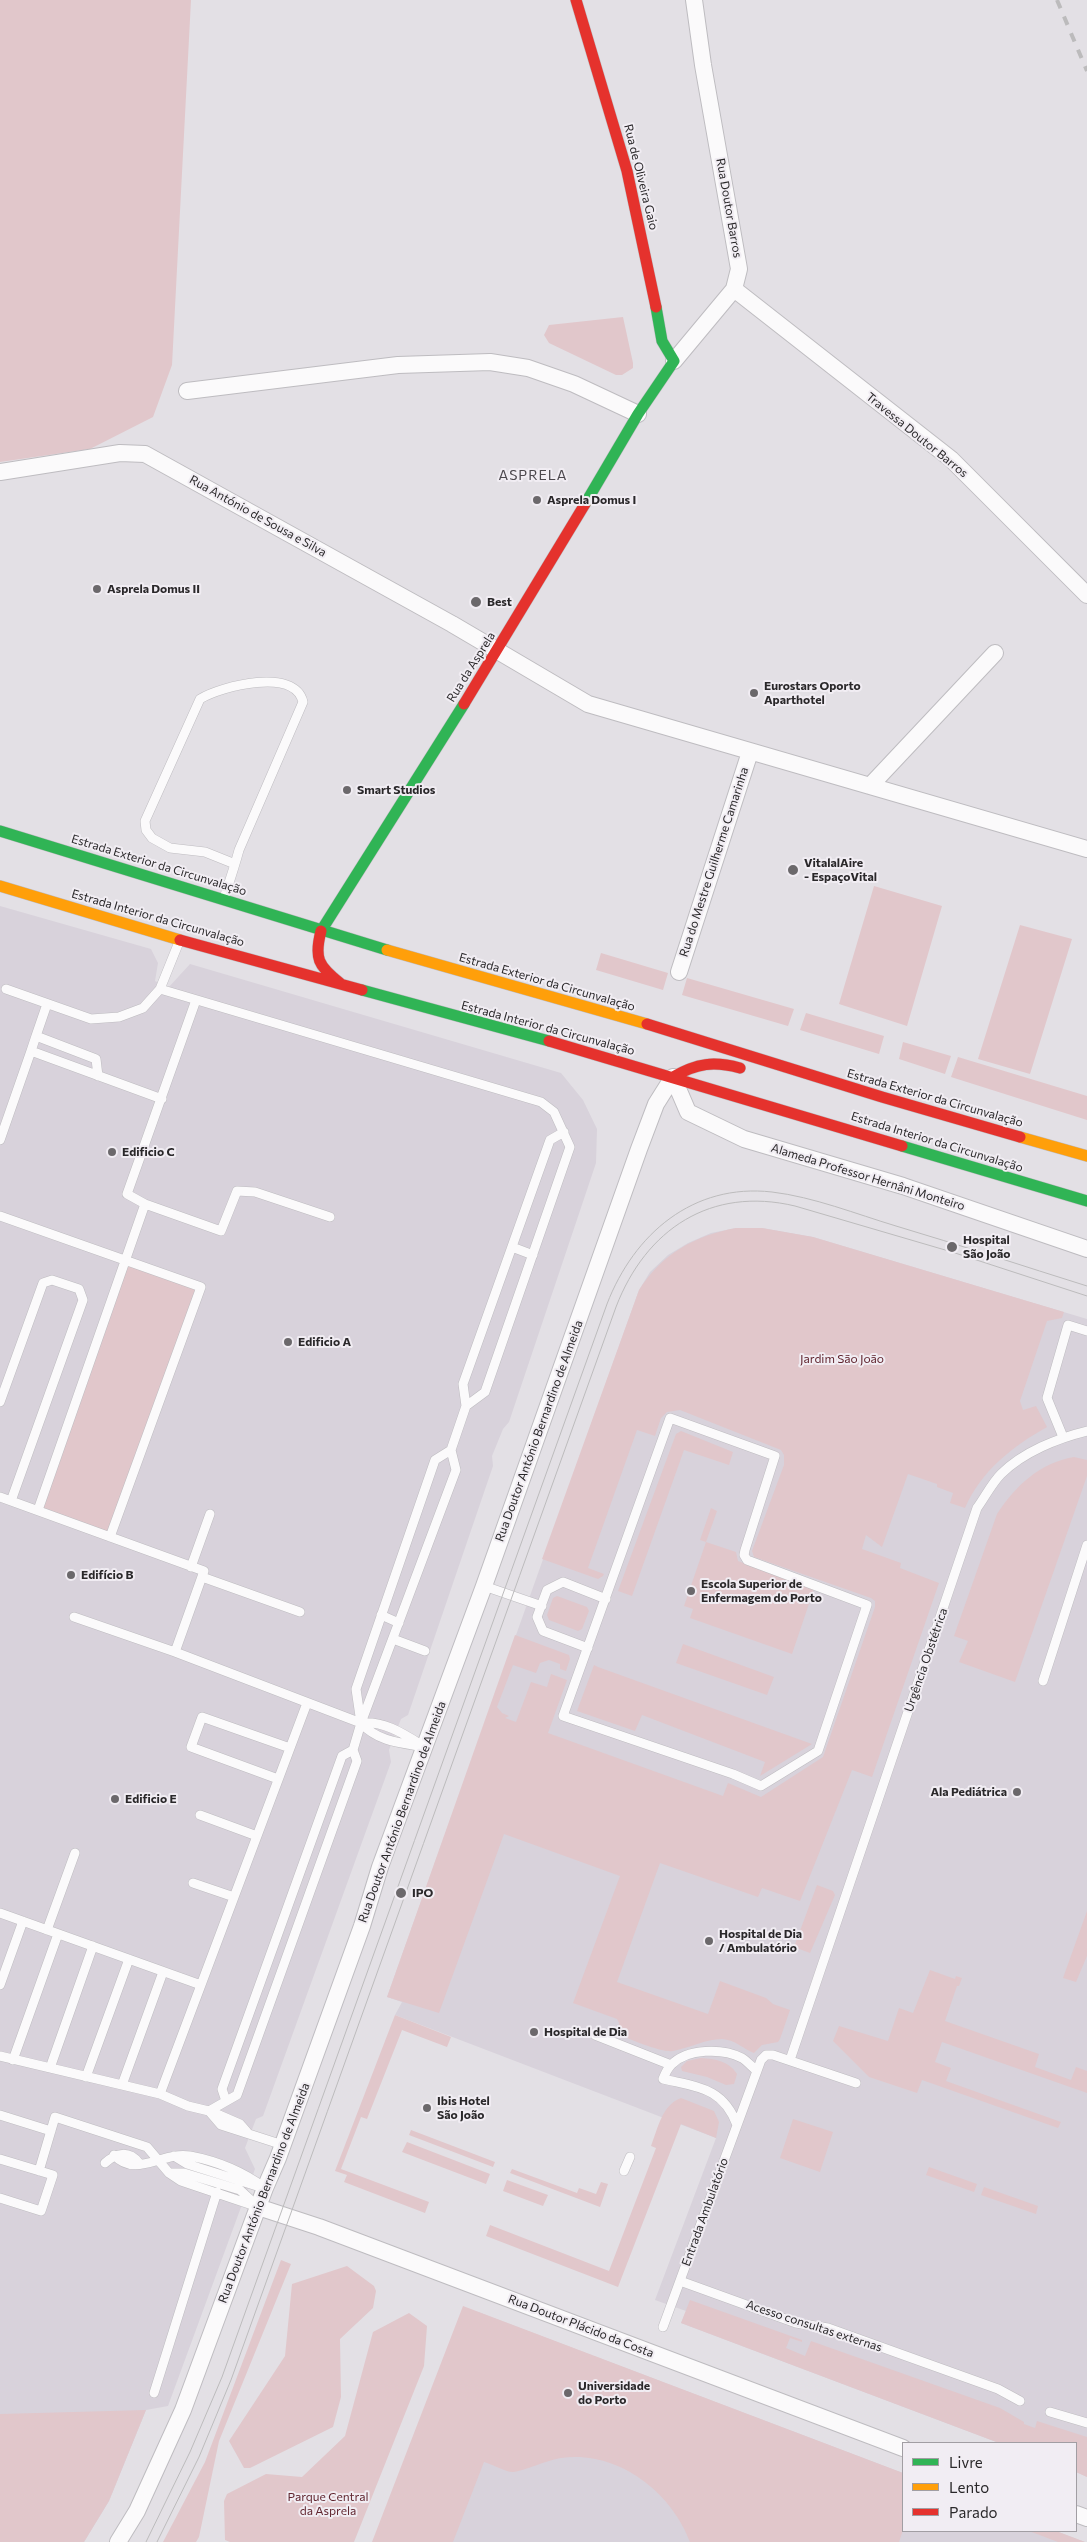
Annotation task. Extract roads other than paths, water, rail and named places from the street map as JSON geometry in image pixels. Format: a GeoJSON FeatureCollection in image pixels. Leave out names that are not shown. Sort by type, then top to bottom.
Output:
{"type":"FeatureCollection","features":[{"type":"Feature","properties":{"kind":"main road","name":"Rua de Oliveira Gaio"},"geometry":{"type":"LineString","coordinates":[[576,0],[627,171],[651,275],[662,341],[674,361]]}},
{"type":"Feature","properties":{"kind":"main road","name":"Rua Doutor Barros"},"geometry":{"type":"LineString","coordinates":[[638,414],[674,361]]}},
{"type":"Feature","properties":{"kind":"main road","name":"Rua da Asprela"},"geometry":{"type":"LineString","coordinates":[[321,931],[498,650],[638,414]]}},
{"type":"Feature","properties":{"kind":"main road","name":"Estrada Exterior da Circunvalação"},"geometry":{"type":"LineString","coordinates":[[0,831],[224,898],[321,931],[627,1018],[862,1091],[1087,1156]]}},
{"type":"Feature","properties":{"kind":"main road","name":"Estrada Interior da Circunvalação"},"geometry":{"type":"LineString","coordinates":[[0,886],[180,940],[673,1077],[1087,1202]]}},
{"type":"Feature","properties":{"kind":"main road"},"geometry":{"type":"LineString","coordinates":[[305,951],[311,937],[306,926]]}},
{"type":"Feature","properties":{"kind":"main road"},"geometry":{"type":"LineString","coordinates":[[321,931],[316,958],[322,970],[342,985]]}},
{"type":"Feature","properties":{"kind":"main road"},"geometry":{"type":"LineString","coordinates":[[282,967],[295,959]]}},
{"type":"Feature","properties":{"kind":"main road"},"geometry":{"type":"LineString","coordinates":[[673,1077],[702,1062],[718,1062],[752,1072]]}},
{"type":"Feature","properties":{"kind":"main road"},"geometry":{"type":"LineString","coordinates":[[834,1093],[862,1091]]}},
{"type":"Feature","properties":{"kind":"street","name":"Rua Doutor Barros"},"geometry":{"type":"LineString","coordinates":[[674,361],[734,289],[739,269],[700,48],[694,0]]}},
{"type":"Feature","properties":{"kind":"street","name":"Travessa Doutor Barros"},"geometry":{"type":"LineString","coordinates":[[734,289],[950,459],[1087,595]]}},
{"type":"Feature","properties":{"kind":"street"},"geometry":{"type":"LineString","coordinates":[[186,391],[398,365],[490,362],[528,368],[565,380],[638,414]]}},
{"type":"Feature","properties":{"kind":"street","name":"Rua António de Sousa e Silva"},"geometry":{"type":"LineString","coordinates":[[0,472],[120,453],[146,454],[498,650]]}},
{"type":"Feature","properties":{"kind":"street","name":"Rua do Mestre Guilherme Camarinha"},"geometry":{"type":"LineString","coordinates":[[498,650],[588,704],[1087,849]]}},
{"type":"Feature","properties":{"kind":"street"},"geometry":{"type":"LineString","coordinates":[[870,786],[996,653]]}},
{"type":"Feature","properties":{"kind":"street","name":"Rua do Mestre Guilherme Camarinha"},"geometry":{"type":"LineString","coordinates":[[679,972],[750,752]]}},
{"type":"Feature","properties":{"kind":"street","name":"Alameda Professor Hernâni Monteiro"},"geometry":{"type":"LineString","coordinates":[[673,1077],[688,1112],[744,1139],[903,1186],[1087,1249]]}},
{"type":"Feature","properties":{"kind":"street","name":"Rua Doutor António Bernardino de Almeida"},"geometry":{"type":"LineString","coordinates":[[118,2542],[137,2511],[183,2410],[265,2188],[283,2145],[362,1926],[380,1867],[484,1586],[639,1149],[656,1104],[673,1077]]}},
{"type":"Feature","properties":{"kind":"street","name":"Rua Doutor Plácido da Costa"},"geometry":{"type":"LineString","coordinates":[[258,2207],[308,2222],[902,2448]]}},
{"type":"Feature","properties":{"kind":"lane"},"geometry":{"type":"LineString","coordinates":[[224,898],[235,864],[239,850],[303,702],[301,694],[295,688],[285,683],[275,682],[246,685],[214,691],[200,699],[144,821],[146,830],[152,838],[170,848],[205,852],[235,864]]}},
{"type":"Feature","properties":{"kind":"lane"},"geometry":{"type":"LineString","coordinates":[[6,989],[91,1019],[119,1017],[143,1008],[160,989],[180,940]]}},
{"type":"Feature","properties":{"kind":"lane"},"geometry":{"type":"LineString","coordinates":[[160,989],[541,1102],[554,1112],[570,1147],[485,1392],[466,1406]]}},
{"type":"Feature","properties":{"kind":"lane"},"geometry":{"type":"LineString","coordinates":[[196,1000],[127,1194],[145,1204],[221,1231],[237,1191],[254,1192],[330,1217]]}},
{"type":"Feature","properties":{"kind":"lane"},"geometry":{"type":"LineString","coordinates":[[0,1140],[47,1004]]}},
{"type":"Feature","properties":{"kind":"lane"},"geometry":{"type":"LineString","coordinates":[[36,1036],[96,1059],[98,1076]]}},
{"type":"Feature","properties":{"kind":"lane"},"geometry":{"type":"LineString","coordinates":[[31,1051],[162,1099]]}},
{"type":"Feature","properties":{"kind":"lane"},"geometry":{"type":"LineString","coordinates":[[361,1723],[356,1689],[381,1615],[435,1460],[450,1450],[466,1406],[463,1384],[550,1140],[564,1132]]}},
{"type":"Feature","properties":{"kind":"lane"},"geometry":{"type":"LineString","coordinates":[[38,1510],[145,1204]]}},
{"type":"Feature","properties":{"kind":"lane"},"geometry":{"type":"LineString","coordinates":[[0,1216],[202,1287],[110,1537]]}},
{"type":"Feature","properties":{"kind":"lane"},"geometry":{"type":"LineString","coordinates":[[512,1247],[533,1255]]}},
{"type":"Feature","properties":{"kind":"lane"},"geometry":{"type":"LineString","coordinates":[[0,1402],[43,1283],[52,1280],[79,1289],[83,1300],[11,1501]]}},
{"type":"Feature","properties":{"kind":"lane"},"geometry":{"type":"LineString","coordinates":[[1063,1437],[1050,1406],[1048,1389],[1068,1325],[1087,1331]]}},
{"type":"Feature","properties":{"kind":"lane"},"geometry":{"type":"LineString","coordinates":[[670,1418],[775,1456],[745,1550],[744,1556],[747,1560],[867,1605],[818,1751],[761,1786],[733,1774],[563,1716],[606,1599],[670,1418]]}},
{"type":"Feature","properties":{"kind":"lane","name":"Urgência Obstétrica"},"geometry":{"type":"LineString","coordinates":[[790,2060],[977,1508],[1002,1474],[1020,1460],[1063,1437],[1087,1431]]}},
{"type":"Feature","properties":{"kind":"lane"},"geometry":{"type":"LineString","coordinates":[[209,2111],[237,2095],[357,1762],[353,1750],[361,1723],[456,1470],[450,1450]]}},
{"type":"Feature","properties":{"kind":"lane"},"geometry":{"type":"LineString","coordinates":[[0,1497],[204,1571],[175,1652]]}},
{"type":"Feature","properties":{"kind":"lane"},"geometry":{"type":"LineString","coordinates":[[191,1567],[210,1514]]}},
{"type":"Feature","properties":{"kind":"lane"},"geometry":{"type":"LineString","coordinates":[[1042,1681],[1087,1545]]}},
{"type":"Feature","properties":{"kind":"lane"},"geometry":{"type":"LineString","coordinates":[[202,1576],[300,1612]]}},
{"type":"Feature","properties":{"kind":"lane"},"geometry":{"type":"LineString","coordinates":[[588,1648],[543,1631],[537,1617],[547,1590],[563,1582],[606,1599]]}},
{"type":"Feature","properties":{"kind":"lane"},"geometry":{"type":"LineString","coordinates":[[484,1586],[542,1606]]}},
{"type":"Feature","properties":{"kind":"lane"},"geometry":{"type":"LineString","coordinates":[[381,1615],[399,1623]]}},
{"type":"Feature","properties":{"kind":"lane"},"geometry":{"type":"LineString","coordinates":[[74,1617],[175,1652],[361,1723],[370,1733],[393,1742],[425,1747]]}},
{"type":"Feature","properties":{"kind":"lane"},"geometry":{"type":"LineString","coordinates":[[393,1639],[425,1651]]}},
{"type":"Feature","properties":{"kind":"lane"},"geometry":{"type":"LineString","coordinates":[[160,2094],[307,1703]]}},
{"type":"Feature","properties":{"kind":"lane"},"geometry":{"type":"LineString","coordinates":[[278,1779],[191,1747],[199,1724],[202,1717],[290,1748]]}},
{"type":"Feature","properties":{"kind":"lane"},"geometry":{"type":"LineString","coordinates":[[226,2101],[222,2089],[342,1756],[353,1750]]}},
{"type":"Feature","properties":{"kind":"lane"},"geometry":{"type":"LineString","coordinates":[[200,1816],[257,1836]]}},
{"type":"Feature","properties":{"kind":"lane"},"geometry":{"type":"LineString","coordinates":[[47,1930],[76,1854]]}},
{"type":"Feature","properties":{"kind":"lane"},"geometry":{"type":"LineString","coordinates":[[193,1882],[234,1897]]}},
{"type":"Feature","properties":{"kind":"lane"},"geometry":{"type":"LineString","coordinates":[[0,1913],[201,1985]]}},
{"type":"Feature","properties":{"kind":"lane"},"geometry":{"type":"LineString","coordinates":[[0,1985],[23,1921]]}},
{"type":"Feature","properties":{"kind":"lane"},"geometry":{"type":"LineString","coordinates":[[14,2060],[58,1934]]}},
{"type":"Feature","properties":{"kind":"lane"},"geometry":{"type":"LineString","coordinates":[[50,2068],[93,1946]]}},
{"type":"Feature","properties":{"kind":"lane"},"geometry":{"type":"LineString","coordinates":[[272,1951],[286,1957]]}},
{"type":"Feature","properties":{"kind":"lane"},"geometry":{"type":"LineString","coordinates":[[86,2077],[129,1959]]}},
{"type":"Feature","properties":{"kind":"lane"},"geometry":{"type":"LineString","coordinates":[[122,2085],[163,1972]]}},
{"type":"Feature","properties":{"kind":"lane"},"geometry":{"type":"LineString","coordinates":[[595,2035],[671,2065]]}},
{"type":"Feature","properties":{"kind":"lane"},"geometry":{"type":"LineString","coordinates":[[737,2125],[732,2112],[717,2095],[706,2089],[663,2079],[671,2065],[685,2056],[703,2052],[724,2052],[742,2058],[757,2071],[766,2055],[790,2060],[856,2083]]}},
{"type":"Feature","properties":{"kind":"lane"},"geometry":{"type":"LineString","coordinates":[[0,2056],[160,2094],[188,2106],[209,2111],[220,2125],[237,2132],[247,2132],[283,2145]]}},
{"type":"Feature","properties":{"kind":"lane","name":"Entrada Ambulatório"},"geometry":{"type":"LineString","coordinates":[[680,2281],[757,2071]]}},
{"type":"Feature","properties":{"kind":"lane"},"geometry":{"type":"LineString","coordinates":[[0,2115],[51,2131]]}},
{"type":"Feature","properties":{"kind":"lane"},"geometry":{"type":"LineString","coordinates":[[39,2171],[55,2117],[147,2147],[169,2173],[181,2181],[258,2207]]}},
{"type":"Feature","properties":{"kind":"lane"},"geometry":{"type":"LineString","coordinates":[[105,2163],[114,2155],[120,2162],[133,2166],[140,2163],[147,2166],[173,2156],[189,2156],[245,2173],[265,2188]]}},
{"type":"Feature","properties":{"kind":"lane"},"geometry":{"type":"LineString","coordinates":[[624,2171],[630,2157]]}},
{"type":"Feature","properties":{"kind":"lane"},"geometry":{"type":"LineString","coordinates":[[0,2159],[52,2175],[41,2211],[0,2198]]}},
{"type":"Feature","properties":{"kind":"lane"},"geometry":{"type":"LineString","coordinates":[[169,2173],[184,2173],[240,2190],[258,2207]]}},
{"type":"Feature","properties":{"kind":"lane"},"geometry":{"type":"LineString","coordinates":[[154,2393],[217,2192]]}},
{"type":"Feature","properties":{"kind":"lane"},"geometry":{"type":"LineString","coordinates":[[663,2327],[680,2281]]}},
{"type":"Feature","properties":{"kind":"lane","name":"Acesso consultas externas"},"geometry":{"type":"LineString","coordinates":[[680,2281],[796,2323],[828,2328],[998,2389],[1020,2401]]}},
{"type":"Feature","properties":{"kind":"lane"},"geometry":{"type":"LineString","coordinates":[[1050,2412],[1087,2423]]}},
{"type":"Feature","properties":{"kind":"tram line"},"geometry":{"type":"LineString","coordinates":[[146,2542],[190,2452],[222,2377],[607,1304],[633,1256],[650,1235],[670,1218],[692,1205],[717,1196],[743,1191],[772,1192],[788,1194],[835,1206],[1087,1286]]}},
{"type":"Feature","properties":{"kind":"tram line"},"geometry":{"type":"LineString","coordinates":[[157,2542],[199,2457],[231,2380],[616,1307],[629,1279],[645,1256],[664,1235],[685,1220],[709,1209],[736,1202],[764,1201],[795,1206],[952,1252],[1087,1296]]}},
{"type":"Feature","properties":{"kind":"railway"},"geometry":{"type":"LineString","coordinates":[[1057,0],[1087,71]]}},
{"type":"Feature","properties":{"kind":"place","name":"Asprela Domus I"},"geometry":{"type":"Point","coordinates":[537,500]}},
{"type":"Feature","properties":{"kind":"place","name":"Asprela Domus II"},"geometry":{"type":"Point","coordinates":[97,589]}},
{"type":"Feature","properties":{"kind":"place","name":"Best"},"geometry":{"type":"Point","coordinates":[476,602]}},
{"type":"Feature","properties":{"kind":"place","name":"Eurostars Oporto Aparthotel"},"geometry":{"type":"Point","coordinates":[754,693]}},
{"type":"Feature","properties":{"kind":"place","name":"Smart Studios"},"geometry":{"type":"Point","coordinates":[347,790]}},
{"type":"Feature","properties":{"kind":"place","name":"VitalalAire - EspaçoVital"},"geometry":{"type":"Point","coordinates":[793,870]}},
{"type":"Feature","properties":{"kind":"place","name":"Edificio C"},"geometry":{"type":"Point","coordinates":[112,1152]}},
{"type":"Feature","properties":{"kind":"place","name":"Hospital São João"},"geometry":{"type":"Point","coordinates":[952,1247]}},
{"type":"Feature","properties":{"kind":"place","name":"Edificio A"},"geometry":{"type":"Point","coordinates":[288,1342]}},
{"type":"Feature","properties":{"kind":"place","name":"Edifício B"},"geometry":{"type":"Point","coordinates":[71,1575]}},
{"type":"Feature","properties":{"kind":"place","name":"Escola Superior de Enfermagem do Porto"},"geometry":{"type":"Point","coordinates":[691,1591]}},
{"type":"Feature","properties":{"kind":"place","name":"Ala Pediátrica"},"geometry":{"type":"Point","coordinates":[1017,1792]}},
{"type":"Feature","properties":{"kind":"place","name":"Edificio E"},"geometry":{"type":"Point","coordinates":[115,1799]}},
{"type":"Feature","properties":{"kind":"place","name":"IPO"},"geometry":{"type":"Point","coordinates":[401,1893]}},
{"type":"Feature","properties":{"kind":"place","name":"Hospital de Dia / Ambulatório"},"geometry":{"type":"Point","coordinates":[709,1941]}},
{"type":"Feature","properties":{"kind":"place","name":"Hospital de Dia"},"geometry":{"type":"Point","coordinates":[534,2032]}},
{"type":"Feature","properties":{"kind":"place","name":"Ibis Hotel São João"},"geometry":{"type":"Point","coordinates":[427,2108]}},
{"type":"Feature","properties":{"kind":"place","name":"Universidade do Porto"},"geometry":{"type":"Point","coordinates":[568,2393]}},
{"type":"Feature","properties":{"kind":"district","name":"ASPRELA"},"geometry":{"type":"Point","coordinates":[533,475]}},
{"type":"Feature","properties":{"kind":"park label","name":"Jardim São João"},"geometry":{"type":"Point","coordinates":[842,1359]}},
{"type":"Feature","properties":{"kind":"park label","name":"Parque Central da Asprela"},"geometry":{"type":"Point","coordinates":[328,2504]}}]}
